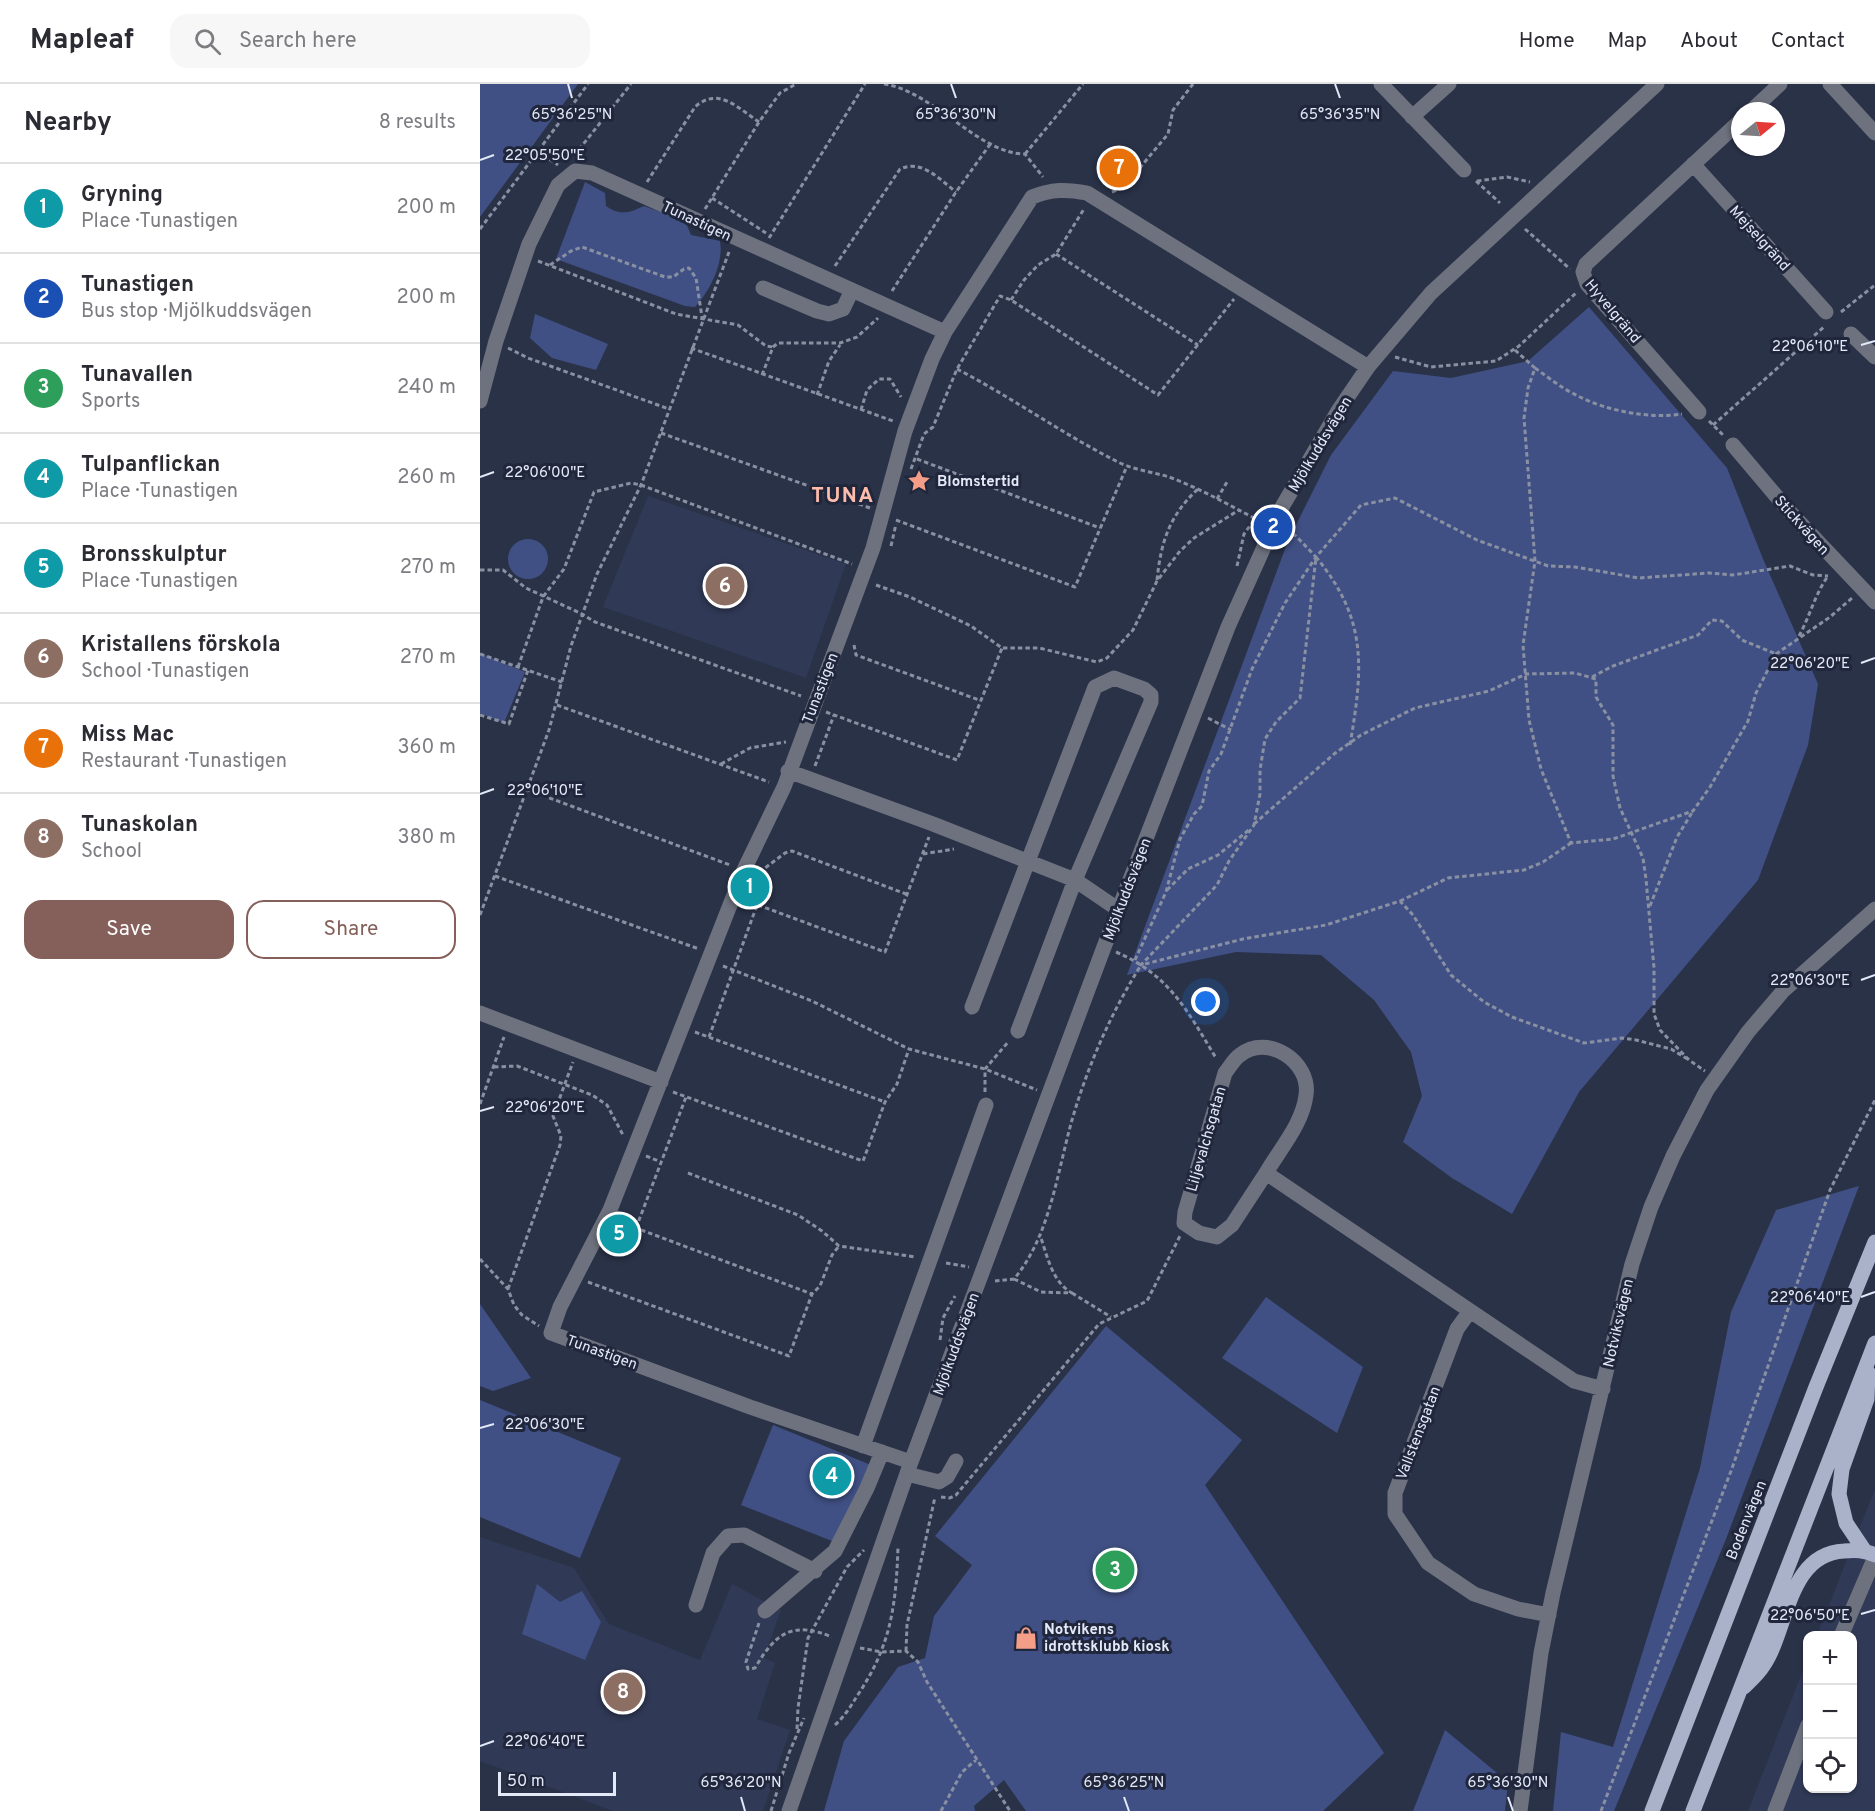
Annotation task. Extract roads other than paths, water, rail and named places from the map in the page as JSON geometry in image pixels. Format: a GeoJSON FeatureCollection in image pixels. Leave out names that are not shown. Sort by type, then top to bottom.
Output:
{"type":"FeatureCollection","features":[{"type":"Feature","properties":{"kind":"main road","name":"Bodenvägen"},"geometry":{"type":"LineString","coordinates":[[1652,1811],[1816,1387],[1875,1242]]}},
{"type":"Feature","properties":{"kind":"main road"},"geometry":{"type":"LineString","coordinates":[[1693,1811],[1875,1343]]}},
{"type":"Feature","properties":{"kind":"main road"},"geometry":{"type":"LineString","coordinates":[[1869,1359],[1867,1399],[1842,1469],[1839,1494],[1846,1523],[1871,1554]]}},
{"type":"Feature","properties":{"kind":"main road"},"geometry":{"type":"LineString","coordinates":[[1738,1694],[1764,1666],[1798,1584],[1809,1566],[1837,1551],[1871,1554]]}},
{"type":"Feature","properties":{"kind":"street"},"geometry":{"type":"LineString","coordinates":[[1381,84],[1464,170]]}},
{"type":"Feature","properties":{"kind":"street"},"geometry":{"type":"LineString","coordinates":[[1412,117],[1449,84]]}},
{"type":"Feature","properties":{"kind":"street","name":"Mjölkuddsvägen"},"geometry":{"type":"LineString","coordinates":[[789,1811],[909,1468],[1119,910],[1247,580],[1298,478],[1368,367],[1431,293],[1478,247],[1657,84]]}},
{"type":"Feature","properties":{"kind":"street"},"geometry":{"type":"LineString","coordinates":[[1761,102],[1780,84]]}},
{"type":"Feature","properties":{"kind":"street"},"geometry":{"type":"LineString","coordinates":[[1830,84],[1875,133]]}},
{"type":"Feature","properties":{"kind":"street"},"geometry":{"type":"LineString","coordinates":[[1693,164],[1731,129]]}},
{"type":"Feature","properties":{"kind":"street","name":"Hyvelgränd"},"geometry":{"type":"LineString","coordinates":[[1693,164],[1586,264],[1583,272],[1587,284],[1699,412]]}},
{"type":"Feature","properties":{"kind":"street","name":"Mejselgränd"},"geometry":{"type":"LineString","coordinates":[[1693,164],[1826,312]]}},
{"type":"Feature","properties":{"kind":"street","name":"Tunastigen"},"geometry":{"type":"LineString","coordinates":[[480,401],[496,341],[525,257],[545,209],[560,182],[575,171],[591,173],[614,183],[734,239],[945,332]]}},
{"type":"Feature","properties":{"kind":"street","name":"Tunastigen"},"geometry":{"type":"LineString","coordinates":[[956,1461],[947,1477],[939,1482],[882,1452],[551,1333],[566,1293],[605,1222],[712,961],[743,872],[784,787],[788,771],[873,548],[905,431],[945,332],[1032,197],[1050,190],[1086,193],[1368,367]]}},
{"type":"Feature","properties":{"kind":"street"},"geometry":{"type":"LineString","coordinates":[[763,288],[817,312],[829,314],[843,309],[852,290]]}},
{"type":"Feature","properties":{"kind":"street"},"geometry":{"type":"LineString","coordinates":[[1851,334],[1875,357]]}},
{"type":"Feature","properties":{"kind":"street","name":"Stickvägen"},"geometry":{"type":"LineString","coordinates":[[1733,445],[1833,571],[1862,590],[1875,602]]}},
{"type":"Feature","properties":{"kind":"street"},"geometry":{"type":"LineString","coordinates":[[972,1008],[1026,862],[1095,687],[1114,678],[1144,689],[1151,695],[1151,702],[1075,880],[1018,1031]]}},
{"type":"Feature","properties":{"kind":"street"},"geometry":{"type":"LineString","coordinates":[[788,771],[933,824],[1075,880],[1119,910]]}},
{"type":"Feature","properties":{"kind":"street","name":"Notviksvägen"},"geometry":{"type":"LineString","coordinates":[[1520,1811],[1541,1653],[1549,1615],[1632,1264],[1673,1156],[1707,1090],[1748,1032],[1783,991],[1875,909]]}},
{"type":"Feature","properties":{"kind":"street"},"geometry":{"type":"LineString","coordinates":[[480,1013],[661,1082]]}},
{"type":"Feature","properties":{"kind":"street","name":"Liljevalchsgatan"},"geometry":{"type":"LineString","coordinates":[[1261,1048],[1274,1048],[1286,1053],[1295,1061],[1307,1086],[1302,1112],[1266,1173],[1232,1225],[1217,1237],[1199,1233],[1184,1223],[1185,1212],[1225,1073],[1240,1054],[1261,1048]]}},
{"type":"Feature","properties":{"kind":"street"},"geometry":{"type":"LineString","coordinates":[[863,1446],[986,1105]]}},
{"type":"Feature","properties":{"kind":"street"},"geometry":{"type":"LineString","coordinates":[[1266,1173],[1574,1381],[1603,1389]]}},
{"type":"Feature","properties":{"kind":"street","name":"Vallstensgatan"},"geometry":{"type":"LineString","coordinates":[[1470,1311],[1457,1329],[1399,1482],[1395,1493],[1395,1514],[1428,1563],[1474,1594],[1518,1609],[1549,1615]]}},
{"type":"Feature","properties":{"kind":"street"},"geometry":{"type":"LineString","coordinates":[[765,1611],[815,1571],[835,1551],[867,1488],[882,1452]]}},
{"type":"Feature","properties":{"kind":"street"},"geometry":{"type":"LineString","coordinates":[[696,1605],[713,1553],[728,1536],[744,1535],[815,1571]]}},
{"type":"Feature","properties":{"kind":"street"},"geometry":{"type":"LineString","coordinates":[[1842,1631],[1871,1554]]}},
{"type":"Feature","properties":{"kind":"street"},"geometry":{"type":"LineString","coordinates":[[1775,1811],[1803,1738]]}},
{"type":"Feature","properties":{"kind":"place","name":"Miss Mac"},"geometry":{"type":"Point","coordinates":[1119,168]}},
{"type":"Feature","properties":{"kind":"place","name":"Blomstertid"},"geometry":{"type":"Point","coordinates":[919,481]}},
{"type":"Feature","properties":{"kind":"place","name":"Tunastigen"},"geometry":{"type":"Point","coordinates":[1273,527]}},
{"type":"Feature","properties":{"kind":"place","name":"Kristallens förskola"},"geometry":{"type":"Point","coordinates":[725,586]}},
{"type":"Feature","properties":{"kind":"place","name":"Gryning"},"geometry":{"type":"Point","coordinates":[750,887]}},
{"type":"Feature","properties":{"kind":"place","name":"Bronsskulptur"},"geometry":{"type":"Point","coordinates":[619,1234]}},
{"type":"Feature","properties":{"kind":"place","name":"Tulpanflickan"},"geometry":{"type":"Point","coordinates":[832,1476]}},
{"type":"Feature","properties":{"kind":"place","name":"Tunavallen"},"geometry":{"type":"Point","coordinates":[1115,1570]}},
{"type":"Feature","properties":{"kind":"place","name":"Notvikens idrottsklubb kiosk"},"geometry":{"type":"Point","coordinates":[1026,1638]}},
{"type":"Feature","properties":{"kind":"place","name":"Tunaskolan"},"geometry":{"type":"Point","coordinates":[623,1692]}},
{"type":"Feature","properties":{"kind":"district","name":"TUNA"},"geometry":{"type":"Point","coordinates":[843,495]}}]}
